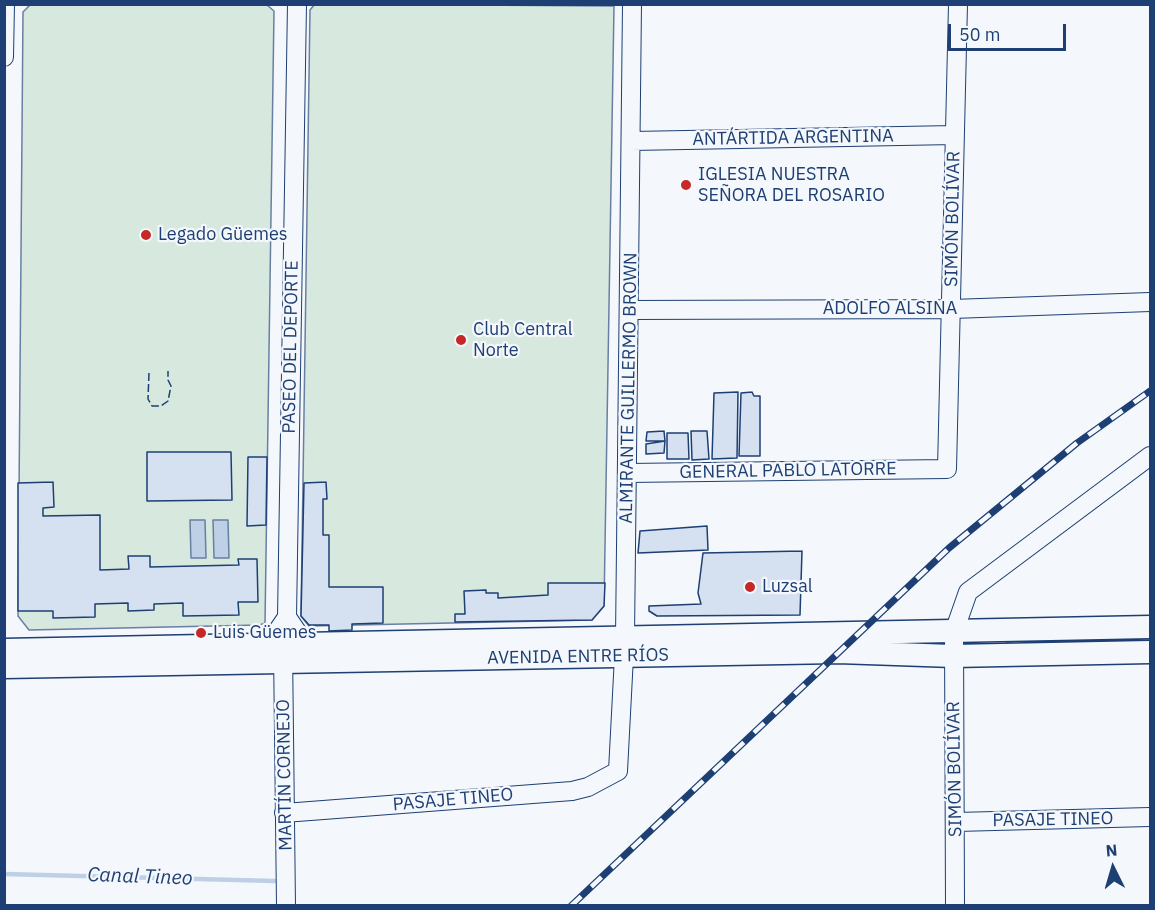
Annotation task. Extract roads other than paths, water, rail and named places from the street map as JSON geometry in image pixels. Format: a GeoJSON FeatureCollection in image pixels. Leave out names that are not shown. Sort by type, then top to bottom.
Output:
{"type":"FeatureCollection","features":[{"type":"Feature","properties":{"kind":"main road","name":"AVENIDA ENTRE RÍOS"},"geometry":{"type":"LineString","coordinates":[[4,650],[625,647],[815,643],[954,632],[1150,627]]}},
{"type":"Feature","properties":{"kind":"main road","name":"AVENIDA ENTRE RÍOS"},"geometry":{"type":"LineString","coordinates":[[815,643],[953,656],[1150,652]]}},
{"type":"Feature","properties":{"kind":"main road","name":"AVENIDA ENTRE RÍOS"},"geometry":{"type":"LineString","coordinates":[[4,667],[276,650],[311,644],[625,647]]}},
{"type":"Feature","properties":{"kind":"street"},"geometry":{"type":"LineString","coordinates":[[4,57],[5,4]]}},
{"type":"Feature","properties":{"kind":"street","name":"PASEO DEL DEPORTE"},"geometry":{"type":"LineString","coordinates":[[287,617],[297,4]]}},
{"type":"Feature","properties":{"kind":"street","name":"ALMIRANTE GUILLERMO BROWN"},"geometry":{"type":"LineString","coordinates":[[618,771],[625,647],[632,4]]}},
{"type":"Feature","properties":{"kind":"street","name":"SIMÓN BOLÍVAR"},"geometry":{"type":"LineString","coordinates":[[947,469],[958,4]]}},
{"type":"Feature","properties":{"kind":"street","name":"ANTÁRTIDA ARGENTINA"},"geometry":{"type":"LineString","coordinates":[[632,141],[954,135]]}},
{"type":"Feature","properties":{"kind":"street","name":"ADOLFO ALSINA"},"geometry":{"type":"LineString","coordinates":[[630,310],[952,309],[1150,302]]}},
{"type":"Feature","properties":{"kind":"street"},"geometry":{"type":"LineString","coordinates":[[954,632],[968,592],[1150,456]]}},
{"type":"Feature","properties":{"kind":"street","name":"GENERAL PABLO LATORRE"},"geometry":{"type":"LineString","coordinates":[[628,473],[947,469]]}},
{"type":"Feature","properties":{"kind":"street"},"geometry":{"type":"LineString","coordinates":[[276,650],[272,639],[287,617],[302,639],[311,644]]}},
{"type":"Feature","properties":{"kind":"street","name":"SIMÓN BOLÍVAR"},"geometry":{"type":"LineString","coordinates":[[954,632],[955,906]]}},
{"type":"Feature","properties":{"kind":"street","name":"MARTÍN CORNEJO"},"geometry":{"type":"LineString","coordinates":[[276,650],[286,906]]}},
{"type":"Feature","properties":{"kind":"street","name":"PASAJE TINEO"},"geometry":{"type":"LineString","coordinates":[[284,813],[572,790],[588,787],[618,771]]}},
{"type":"Feature","properties":{"kind":"street","name":"PASAJE TINEO"},"geometry":{"type":"LineString","coordinates":[[956,822],[1150,817]]}},
{"type":"Feature","properties":{"kind":"water"},"geometry":{"type":"Polygon","coordinates":[[[190,520],[205,520],[206,558],[191,558],[190,520]]]}},
{"type":"Feature","properties":{"kind":"water"},"geometry":{"type":"Polygon","coordinates":[[[213,520],[228,520],[229,558],[214,558],[213,520]]]}},
{"type":"Feature","properties":{"kind":"waterway","name":"Canal Tineo"},"geometry":{"type":"LineString","coordinates":[[4,874],[275,881]]}},
{"type":"Feature","properties":{"kind":"railway"},"geometry":{"type":"LineString","coordinates":[[571,906],[949,548],[1077,443],[1150,391]]}},
{"type":"Feature","properties":{"kind":"place","name":"IGLESIA NUESTRA SEÑORA DEL ROSARIO"},"geometry":{"type":"Point","coordinates":[686,185]}},
{"type":"Feature","properties":{"kind":"place","name":"Legado Güemes"},"geometry":{"type":"Point","coordinates":[146,235]}},
{"type":"Feature","properties":{"kind":"place","name":"Club Central Norte"},"geometry":{"type":"Point","coordinates":[461,340]}},
{"type":"Feature","properties":{"kind":"place","name":"Luzsal"},"geometry":{"type":"Point","coordinates":[750,587]}},
{"type":"Feature","properties":{"kind":"place","name":"Luis Güemes"},"geometry":{"type":"Point","coordinates":[201,633]}}]}
